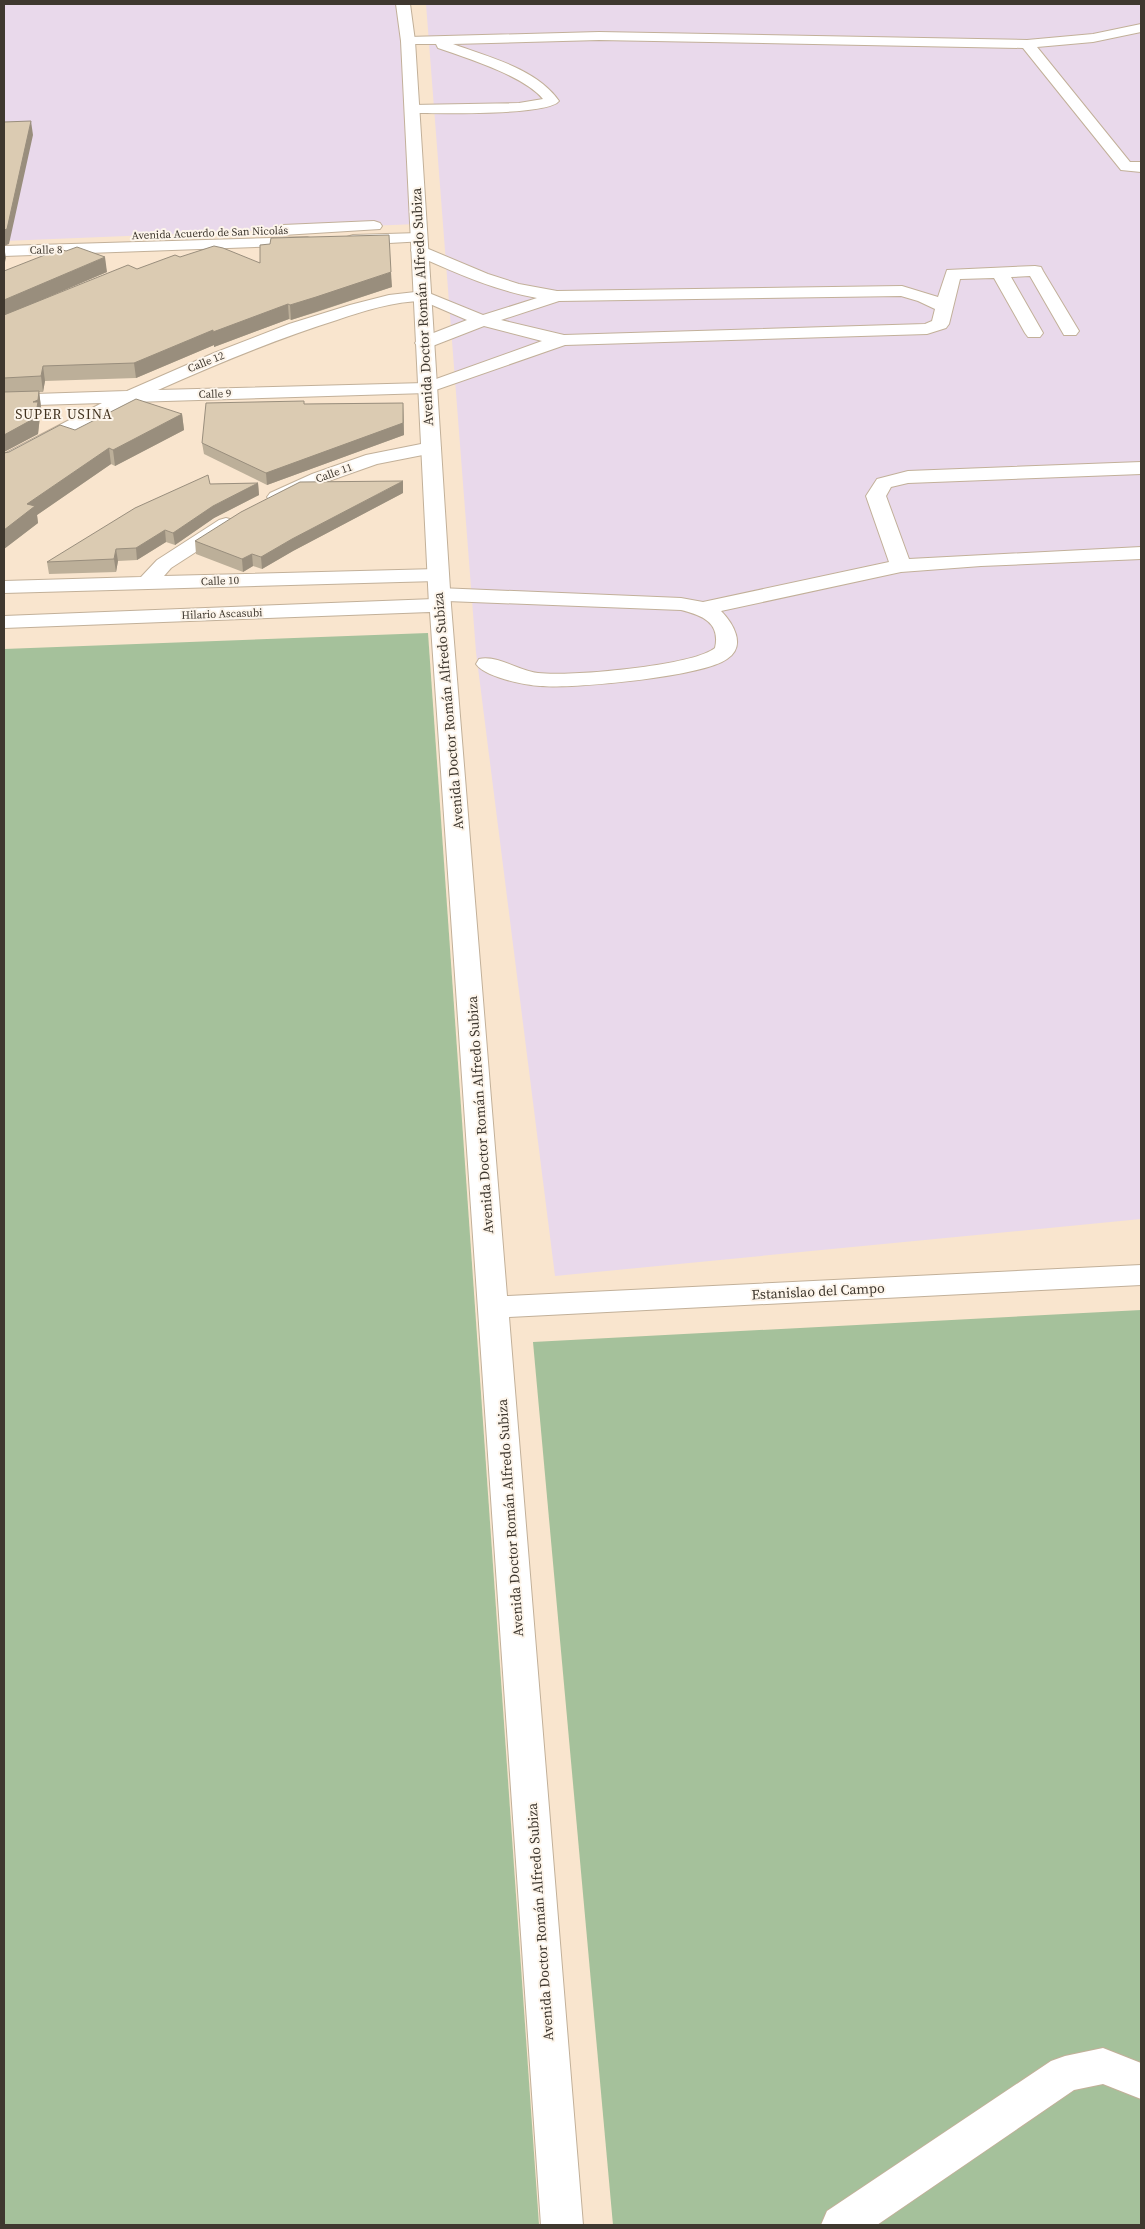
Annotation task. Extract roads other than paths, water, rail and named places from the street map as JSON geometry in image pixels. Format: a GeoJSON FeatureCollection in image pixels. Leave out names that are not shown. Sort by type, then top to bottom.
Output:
{"type":"FeatureCollection","features":[{"type":"Feature","properties":{"kind":"street","name":"Avenida Doctor Román Alfredo Subiza"},"geometry":{"type":"LineString","coordinates":[[402,4],[408,41],[439,591],[562,2225]]}},
{"type":"Feature","properties":{"kind":"street"},"geometry":{"type":"LineString","coordinates":[[408,41],[608,36],[1027,44],[1093,38],[1141,28]]}},
{"type":"Feature","properties":{"kind":"street"},"geometry":{"type":"LineString","coordinates":[[412,109],[518,107],[542,105],[552,101],[549,95],[526,79],[479,58],[429,40]]}},
{"type":"Feature","properties":{"kind":"street"},"geometry":{"type":"LineString","coordinates":[[1027,44],[1126,167],[1141,167]]}},
{"type":"Feature","properties":{"kind":"street"},"geometry":{"type":"LineString","coordinates":[[418,237],[482,278],[516,289],[557,296],[902,290],[924,297],[945,307]]}},
{"type":"Feature","properties":{"kind":"street","name":"Avenida Acuerdo de San Nicolás"},"geometry":{"type":"LineString","coordinates":[[4,241],[418,237]]}},
{"type":"Feature","properties":{"kind":"street","name":"Calle 8"},"geometry":{"type":"LineString","coordinates":[[4,251],[188,247],[418,237]]}},
{"type":"Feature","properties":{"kind":"street"},"geometry":{"type":"LineString","coordinates":[[161,261],[188,247]]}},
{"type":"Feature","properties":{"kind":"street"},"geometry":{"type":"LineString","coordinates":[[422,296],[481,321],[515,331],[564,340],[927,329],[940,324],[953,274],[1035,271],[1070,331]]}},
{"type":"Feature","properties":{"kind":"street"},"geometry":{"type":"LineString","coordinates":[[1000,273],[1034,333]]}},
{"type":"Feature","properties":{"kind":"street","name":"Calle 12"},"geometry":{"type":"LineString","coordinates":[[4,462],[69,425],[127,397],[251,344],[320,320],[383,303],[422,296]]}},
{"type":"Feature","properties":{"kind":"street"},"geometry":{"type":"LineString","coordinates":[[424,343],[481,321],[557,296]]}},
{"type":"Feature","properties":{"kind":"street","name":"Calle 9"},"geometry":{"type":"LineString","coordinates":[[4,400],[427,388],[510,357],[564,340]]}},
{"type":"Feature","properties":{"kind":"street","name":"Calle 11"},"geometry":{"type":"LineString","coordinates":[[264,503],[319,478],[373,459],[431,448]]}},
{"type":"Feature","properties":{"kind":"street"},"geometry":{"type":"LineString","coordinates":[[901,566],[876,496],[884,483],[908,476],[1141,468]]}},
{"type":"Feature","properties":{"kind":"street"},"geometry":{"type":"LineString","coordinates":[[146,584],[164,564],[217,528],[241,516]]}},
{"type":"Feature","properties":{"kind":"street"},"geometry":{"type":"LineString","coordinates":[[439,591],[681,604],[703,608],[901,566],[981,560],[1141,553]]}},
{"type":"Feature","properties":{"kind":"street","name":"Calle 10"},"geometry":{"type":"LineString","coordinates":[[4,587],[146,584],[439,591]]}},
{"type":"Feature","properties":{"kind":"street","name":"Hilario Ascasubi"},"geometry":{"type":"LineString","coordinates":[[4,622],[439,591]]}},
{"type":"Feature","properties":{"kind":"street"},"geometry":{"type":"LineString","coordinates":[[487,664],[510,674],[543,680],[647,673],[695,664],[720,655],[725,647],[726,633],[718,618],[703,608]]}},
{"type":"Feature","properties":{"kind":"street","name":"Estanislao del Campo"},"geometry":{"type":"LineString","coordinates":[[494,1307],[1141,1274]]}},
{"type":"Feature","properties":{"kind":"street"},"geometry":{"type":"LineString","coordinates":[[842,2225],[1065,2074],[1103,2066],[1141,2081]]}},
{"type":"Feature","properties":{"kind":"district","name":"SUPER USINA"},"geometry":{"type":"Point","coordinates":[64,414]}}]}
